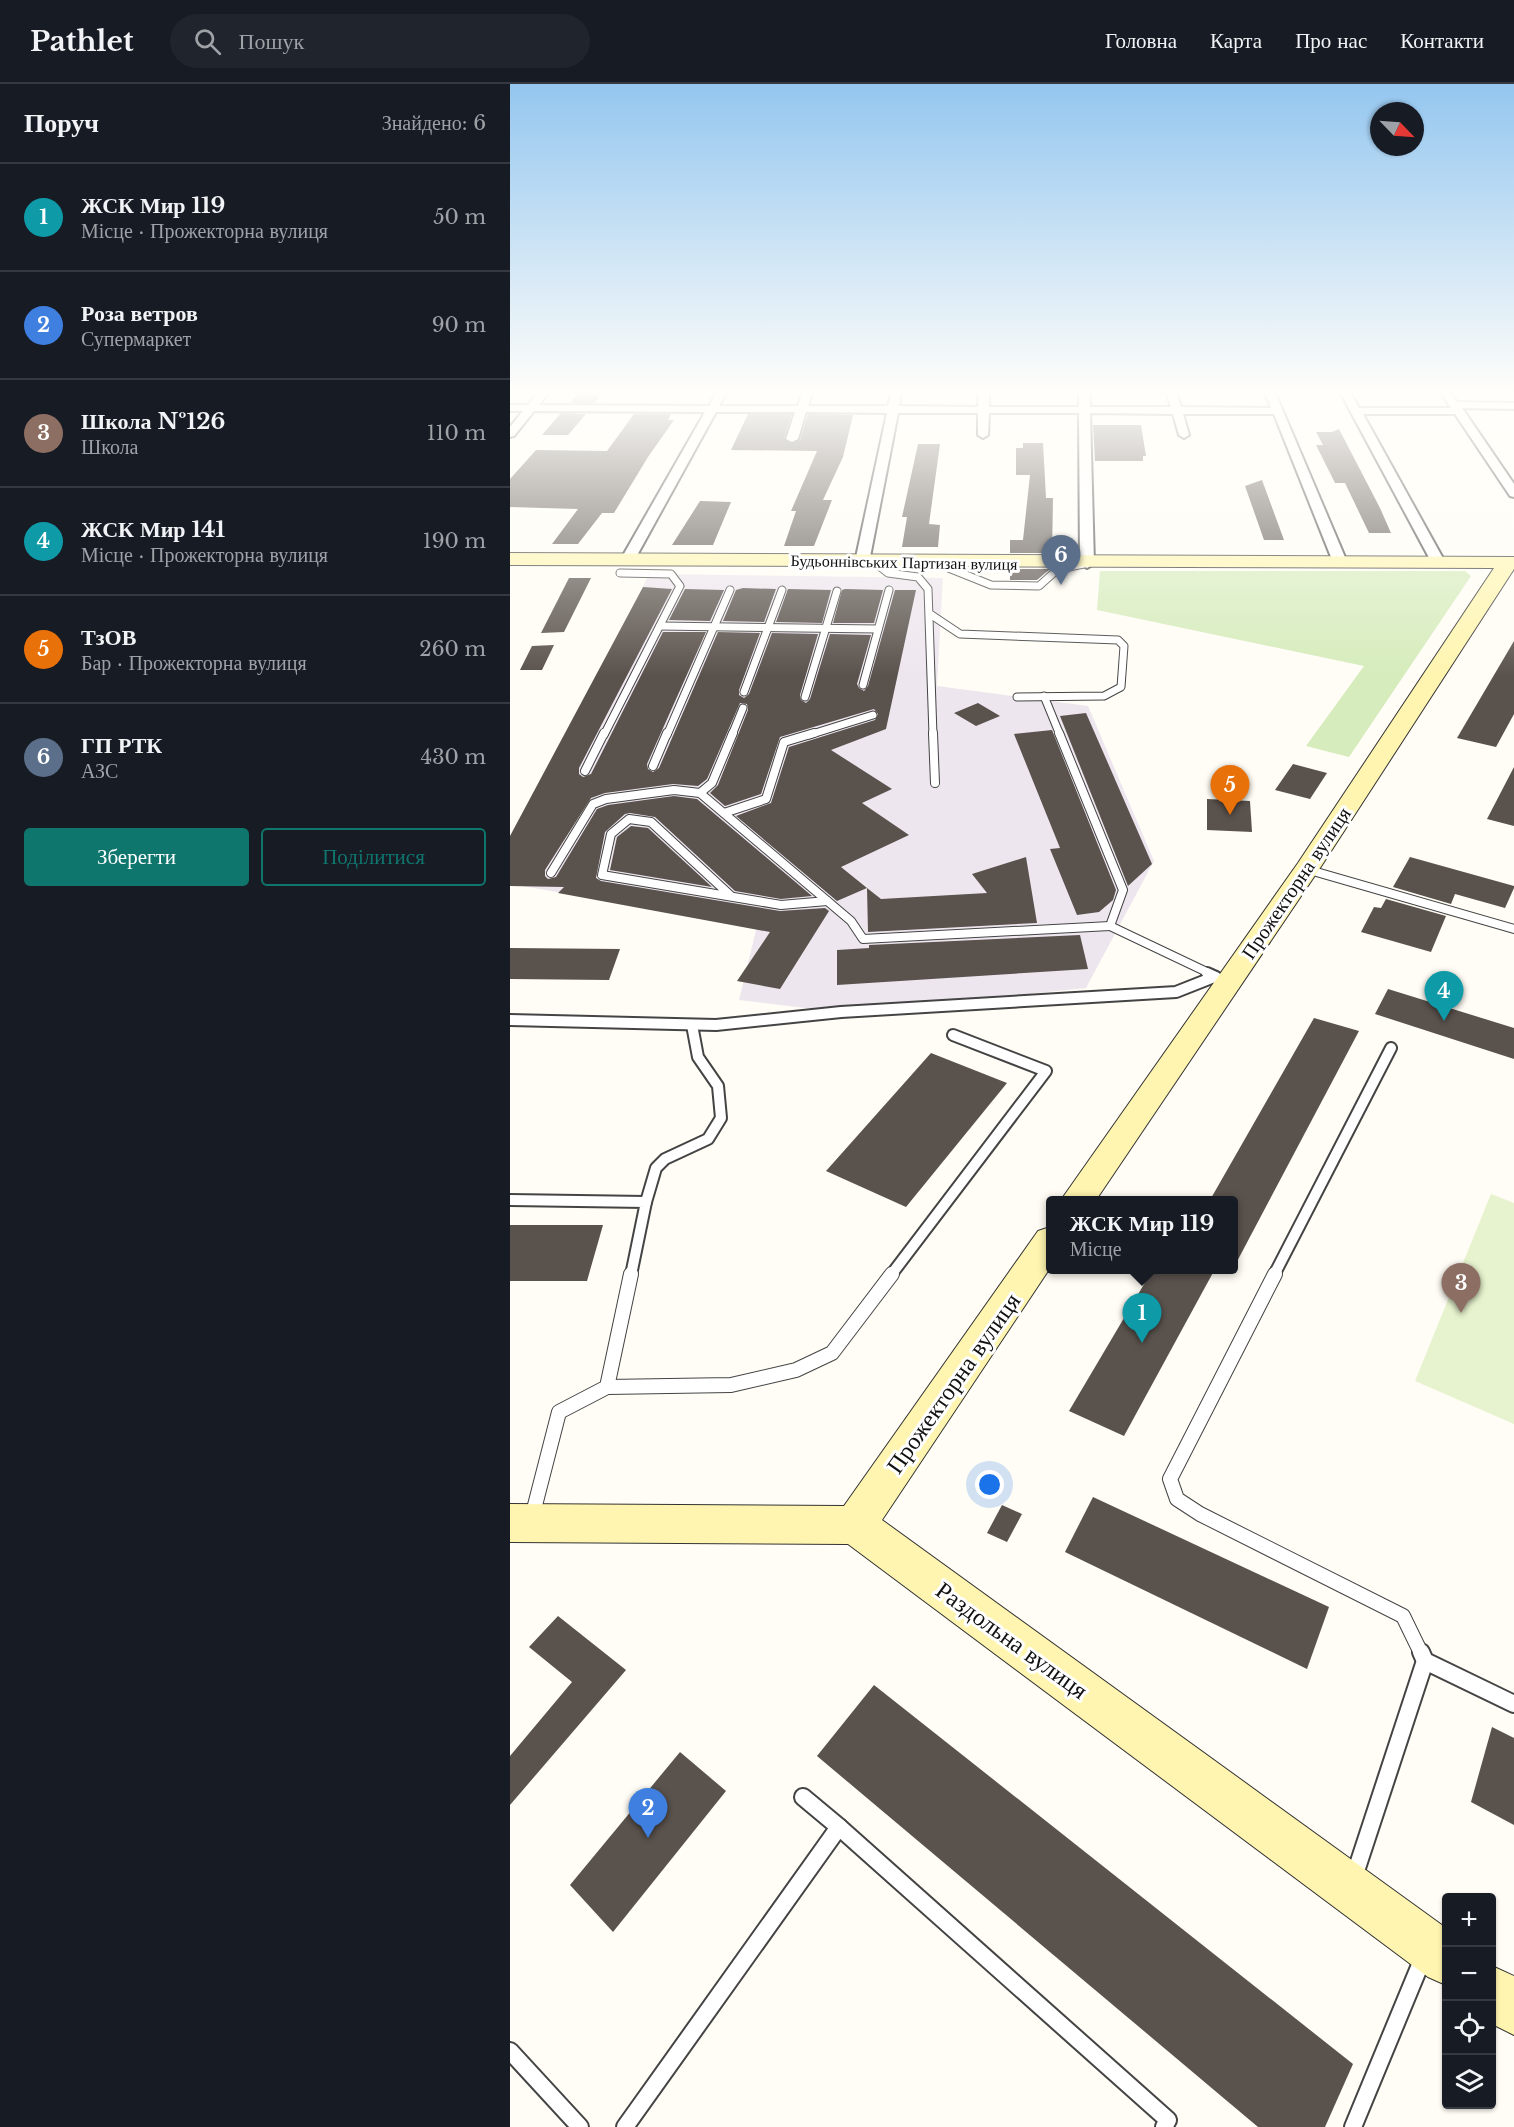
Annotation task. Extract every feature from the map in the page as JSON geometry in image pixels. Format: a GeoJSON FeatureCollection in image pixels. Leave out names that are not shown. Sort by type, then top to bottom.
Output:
{"type":"FeatureCollection","features":[{"type":"Feature","properties":{"kind":"street"},"geometry":{"type":"LineString","coordinates":[[624,566],[670,485]]}},
{"type":"Feature","properties":{"kind":"street"},"geometry":{"type":"LineString","coordinates":[[868,562],[881,485]]}},
{"type":"Feature","properties":{"kind":"street"},"geometry":{"type":"LineString","coordinates":[[1086,485],[1087,564]]}},
{"type":"Feature","properties":{"kind":"street"},"geometry":{"type":"LineString","coordinates":[[1309,485],[1340,562]]}},
{"type":"Feature","properties":{"kind":"street"},"geometry":{"type":"LineString","coordinates":[[1396,485],[1438,562]]}},
{"type":"Feature","properties":{"kind":"street","name":"Будьоннівських Партизан вулиця"},"geometry":{"type":"LineString","coordinates":[[510,559],[624,566],[868,562],[1511,563]]}},
{"type":"Feature","properties":{"kind":"street","name":"Прожекторна вулиця"},"geometry":{"type":"LineString","coordinates":[[1081,1196],[1222,978],[1306,869],[1511,563]]}},
{"type":"Feature","properties":{"kind":"street","name":"Прожекторна вулиця"},"geometry":{"type":"LineString","coordinates":[[855,1525],[1046,1247]]}},
{"type":"Feature","properties":{"kind":"street"},"geometry":{"type":"LineString","coordinates":[[520,1523],[855,1525]]}},
{"type":"Feature","properties":{"kind":"street","name":"Раздольна вулиця"},"geometry":{"type":"LineString","coordinates":[[855,1525],[1437,1952]]}},
{"type":"Feature","properties":{"kind":"street"},"geometry":{"type":"LineString","coordinates":[[1496,1995],[1514,2008]]}},
{"type":"Feature","properties":{"kind":"lane"},"geometry":{"type":"LineString","coordinates":[[868,562],[888,573],[918,577],[928,589],[935,783]]}},
{"type":"Feature","properties":{"kind":"lane"},"geometry":{"type":"LineString","coordinates":[[585,771],[680,586],[671,574],[624,566]]}},
{"type":"Feature","properties":{"kind":"lane"},"geometry":{"type":"LineString","coordinates":[[653,766],[730,590]]}},
{"type":"Feature","properties":{"kind":"lane"},"geometry":{"type":"LineString","coordinates":[[744,692],[782,590]]}},
{"type":"Feature","properties":{"kind":"lane"},"geometry":{"type":"LineString","coordinates":[[863,685],[889,590]]}},
{"type":"Feature","properties":{"kind":"lane"},"geometry":{"type":"LineString","coordinates":[[805,697],[837,591]]}},
{"type":"Feature","properties":{"kind":"lane"},"geometry":{"type":"LineString","coordinates":[[930,614],[960,634],[1118,640],[1124,646],[1120,687],[1104,696],[1017,697]]}},
{"type":"Feature","properties":{"kind":"lane"},"geometry":{"type":"LineString","coordinates":[[660,626],[878,629]]}},
{"type":"Feature","properties":{"kind":"lane"},"geometry":{"type":"LineString","coordinates":[[1044,696],[1123,890],[1110,926]]}},
{"type":"Feature","properties":{"kind":"lane"},"geometry":{"type":"LineString","coordinates":[[700,793],[712,783],[743,708]]}},
{"type":"Feature","properties":{"kind":"lane"},"geometry":{"type":"LineString","coordinates":[[724,813],[766,799],[784,742],[873,715]]}},
{"type":"Feature","properties":{"kind":"lane"},"geometry":{"type":"LineString","coordinates":[[551,873],[593,804],[606,799],[674,790],[700,793],[851,921],[863,939],[1110,926],[1222,978]]}},
{"type":"Feature","properties":{"kind":"lane"},"geometry":{"type":"LineString","coordinates":[[731,896],[651,822],[629,819],[610,834],[603,860],[602,876],[782,904],[827,901]]}},
{"type":"Feature","properties":{"kind":"lane"},"geometry":{"type":"LineString","coordinates":[[1306,869],[1514,928]]}},
{"type":"Feature","properties":{"kind":"lane"},"geometry":{"type":"LineString","coordinates":[[510,1020],[716,1025],[841,1012],[1176,992],[1222,978]]}},
{"type":"Feature","properties":{"kind":"lane"},"geometry":{"type":"LineString","coordinates":[[607,1387],[646,1202],[656,1168],[665,1159],[708,1139],[721,1118],[718,1086],[698,1057],[692,1025]]}},
{"type":"Feature","properties":{"kind":"lane"},"geometry":{"type":"LineString","coordinates":[[520,1523],[559,1412],[607,1387],[730,1385],[796,1370],[832,1353],[1047,1071],[953,1035]]}},
{"type":"Feature","properties":{"kind":"lane"},"geometry":{"type":"LineString","coordinates":[[1391,1048],[1170,1479],[1177,1499],[1200,1514],[1403,1616],[1425,1660],[1514,1704]]}},
{"type":"Feature","properties":{"kind":"lane"},"geometry":{"type":"LineString","coordinates":[[510,1200],[646,1202]]}},
{"type":"Feature","properties":{"kind":"lane"},"geometry":{"type":"LineString","coordinates":[[1350,1888],[1425,1660]]}},
{"type":"Feature","properties":{"kind":"lane"},"geometry":{"type":"LineString","coordinates":[[803,1797],[1169,2125]]}},
{"type":"Feature","properties":{"kind":"lane"},"geometry":{"type":"LineString","coordinates":[[625,2127],[839,1827]]}},
{"type":"Feature","properties":{"kind":"lane"},"geometry":{"type":"LineString","coordinates":[[1353,2127],[1437,1952]]}},
{"type":"Feature","properties":{"kind":"lane"},"geometry":{"type":"LineString","coordinates":[[510,2051],[580,2127]]}},
{"type":"Feature","properties":{"kind":"shaded area"},"geometry":{"type":"Polygon","coordinates":[[[649,574],[943,578],[937,686],[1088,706],[1154,861],[1086,988],[847,1013],[739,1000],[757,926],[510,884],[510,858],[649,574]]]}},
{"type":"Feature","properties":{"kind":"green space"},"geometry":{"type":"Polygon","coordinates":[[[1100,571],[1465,571],[1471,576],[1349,757],[1306,746],[1364,666],[1097,610],[1100,571]]]}},
{"type":"Feature","properties":{"kind":"green space"},"geometry":{"type":"Polygon","coordinates":[[[1491,1194],[1514,1203],[1514,1424],[1415,1381],[1491,1194]]]}},
{"type":"Feature","properties":{"kind":"building"},"geometry":{"type":"Polygon","coordinates":[[[510,485],[631,485],[614,513],[602,513],[578,544],[552,544],[578,509],[510,507],[510,485]]]}},
{"type":"Feature","properties":{"kind":"building"},"geometry":{"type":"Polygon","coordinates":[[[802,485],[830,485],[823,500],[832,500],[814,546],[784,546],[796,511],[791,511],[802,485]]]}},
{"type":"Feature","properties":{"kind":"building"},"geometry":{"type":"Polygon","coordinates":[[[909,485],[934,485],[929,524],[940,525],[938,547],[902,547],[907,517],[902,517],[909,485]]]}},
{"type":"Feature","properties":{"kind":"building"},"geometry":{"type":"Polygon","coordinates":[[[1029,485],[1045,485],[1046,498],[1053,498],[1052,553],[1010,553],[1010,540],[1023,540],[1029,485]]]}},
{"type":"Feature","properties":{"kind":"building"},"geometry":{"type":"Polygon","coordinates":[[[1264,485],[1284,540],[1264,540],[1245,486],[1264,485]]]}},
{"type":"Feature","properties":{"kind":"building"},"geometry":{"type":"Polygon","coordinates":[[[1346,485],[1368,485],[1391,533],[1369,533],[1346,485]]]}},
{"type":"Feature","properties":{"kind":"building"},"geometry":{"type":"Polygon","coordinates":[[[700,501],[731,502],[713,545],[672,545],[700,501]]]}},
{"type":"Feature","properties":{"kind":"building"},"geometry":{"type":"Polygon","coordinates":[[[1010,569],[1050,569],[1037,580],[1010,580],[1010,569]]]}},
{"type":"Feature","properties":{"kind":"building"},"geometry":{"type":"Polygon","coordinates":[[[569,578],[591,578],[564,632],[541,633],[569,578]]]}},
{"type":"Feature","properties":{"kind":"building"},"geometry":{"type":"Polygon","coordinates":[[[643,587],[672,589],[579,768],[579,774],[583,777],[591,774],[663,632],[706,632],[647,764],[648,769],[653,772],[659,768],[718,632],[760,633],[739,690],[739,695],[744,698],[749,694],[772,633],[818,634],[800,695],[801,700],[806,703],[810,699],[830,634],[871,635],[857,684],[864,691],[868,686],[895,590],[916,590],[886,729],[831,750],[892,789],[862,803],[909,835],[841,867],[867,888],[837,901],[736,816],[771,803],[789,747],[875,720],[878,714],[874,709],[780,737],[761,794],[725,806],[710,793],[718,785],[748,710],[747,704],[740,703],[707,779],[698,786],[673,784],[605,793],[591,798],[545,870],[545,876],[548,879],[556,877],[597,809],[608,805],[674,796],[697,799],[812,896],[781,899],[735,891],[655,817],[630,813],[625,814],[605,832],[596,878],[601,881],[780,911],[825,908],[829,911],[780,989],[737,981],[770,932],[558,893],[564,887],[510,886],[510,836],[643,587]]]}},
{"type":"Feature","properties":{"kind":"building"},"geometry":{"type":"Polygon","coordinates":[[[743,588],[776,589],[764,622],[723,621],[736,590],[743,588]]]}},
{"type":"Feature","properties":{"kind":"building"},"geometry":{"type":"Polygon","coordinates":[[[685,589],[724,590],[710,621],[669,620],[685,589]]]}},
{"type":"Feature","properties":{"kind":"building"},"geometry":{"type":"Polygon","coordinates":[[[788,589],[831,590],[822,623],[776,622],[788,589]]]}},
{"type":"Feature","properties":{"kind":"building"},"geometry":{"type":"Polygon","coordinates":[[[842,590],[883,590],[874,623],[833,623],[842,590]]]}},
{"type":"Feature","properties":{"kind":"building"},"geometry":{"type":"Polygon","coordinates":[[[1514,641],[1514,714],[1496,747],[1457,738],[1514,641]]]}},
{"type":"Feature","properties":{"kind":"building"},"geometry":{"type":"Polygon","coordinates":[[[554,645],[542,670],[520,670],[532,646],[554,645]]]}},
{"type":"Feature","properties":{"kind":"building"},"geometry":{"type":"Polygon","coordinates":[[[978,703],[1000,716],[976,726],[954,713],[978,703]]]}},
{"type":"Feature","properties":{"kind":"building"},"geometry":{"type":"Polygon","coordinates":[[[1086,713],[1152,864],[1128,886],[1060,716],[1086,713]]]}},
{"type":"Feature","properties":{"kind":"building"},"geometry":{"type":"Polygon","coordinates":[[[1052,730],[1116,890],[1113,900],[1099,912],[1077,915],[1050,849],[1060,848],[1014,734],[1052,730]]]}},
{"type":"Feature","properties":{"kind":"building"},"geometry":{"type":"Polygon","coordinates":[[[1293,764],[1327,773],[1310,799],[1275,790],[1293,764]]]}},
{"type":"Feature","properties":{"kind":"building"},"geometry":{"type":"Polygon","coordinates":[[[1514,767],[1514,826],[1487,819],[1514,767]]]}},
{"type":"Feature","properties":{"kind":"building"},"geometry":{"type":"Polygon","coordinates":[[[1207,799],[1250,801],[1252,832],[1207,830],[1207,799]]]}},
{"type":"Feature","properties":{"kind":"building"},"geometry":{"type":"Polygon","coordinates":[[[631,826],[648,828],[712,887],[610,870],[617,837],[631,826]]]}},
{"type":"Feature","properties":{"kind":"building"},"geometry":{"type":"Polygon","coordinates":[[[1026,857],[1037,923],[868,932],[867,888],[881,899],[987,893],[972,874],[1026,857]]]}},
{"type":"Feature","properties":{"kind":"building"},"geometry":{"type":"Polygon","coordinates":[[[1410,857],[1514,886],[1514,888],[1505,908],[1455,894],[1451,904],[1393,887],[1410,857]]]}},
{"type":"Feature","properties":{"kind":"building"},"geometry":{"type":"Polygon","coordinates":[[[1386,899],[1446,916],[1431,952],[1361,932],[1374,907],[1381,908],[1386,899]]]}},
{"type":"Feature","properties":{"kind":"building"},"geometry":{"type":"Polygon","coordinates":[[[1080,935],[1088,969],[837,985],[837,950],[869,948],[869,945],[1080,935]]]}},
{"type":"Feature","properties":{"kind":"building"},"geometry":{"type":"Polygon","coordinates":[[[510,948],[620,949],[609,980],[510,979],[510,948]]]}},
{"type":"Feature","properties":{"kind":"building"},"geometry":{"type":"Polygon","coordinates":[[[1388,989],[1514,1028],[1514,1059],[1375,1014],[1388,989]]]}},
{"type":"Feature","properties":{"kind":"building"},"geometry":{"type":"Polygon","coordinates":[[[1314,1018],[1359,1031],[1238,1260],[1238,1196],[1212,1196],[1314,1018]]]}},
{"type":"Feature","properties":{"kind":"building"},"geometry":{"type":"Polygon","coordinates":[[[931,1053],[1007,1083],[906,1207],[826,1171],[931,1053]]]}},
{"type":"Feature","properties":{"kind":"building"},"geometry":{"type":"Polygon","coordinates":[[[510,1225],[603,1225],[587,1281],[510,1281],[510,1225]]]}},
{"type":"Feature","properties":{"kind":"building"},"geometry":{"type":"Polygon","coordinates":[[[1150,1274],[1212,1274],[1124,1436],[1069,1411],[1150,1274]]]}},
{"type":"Feature","properties":{"kind":"building"},"geometry":{"type":"Polygon","coordinates":[[[1093,1497],[1329,1607],[1307,1669],[1065,1552],[1093,1497]]]}},
{"type":"Feature","properties":{"kind":"building"},"geometry":{"type":"Polygon","coordinates":[[[1002,1505],[1022,1514],[1007,1542],[987,1533],[1002,1505]]]}},
{"type":"Feature","properties":{"kind":"building"},"geometry":{"type":"Polygon","coordinates":[[[558,1616],[626,1670],[510,1805],[510,1756],[572,1682],[529,1647],[558,1616]]]}},
{"type":"Feature","properties":{"kind":"building"},"geometry":{"type":"Polygon","coordinates":[[[874,1685],[1353,2064],[1325,2127],[1258,2127],[817,1756],[874,1685]]]}},
{"type":"Feature","properties":{"kind":"building"},"geometry":{"type":"Polygon","coordinates":[[[1492,1727],[1514,1738],[1514,1825],[1471,1802],[1492,1727]]]}},
{"type":"Feature","properties":{"kind":"building"},"geometry":{"type":"Polygon","coordinates":[[[680,1752],[726,1791],[613,1932],[570,1885],[680,1752]]]}},
{"type":"Feature","properties":{"kind":"place","name":"ГП РТК"},"geometry":{"type":"Point","coordinates":[1061,585]}},
{"type":"Feature","properties":{"kind":"place","name":"ТзОВ"},"geometry":{"type":"Point","coordinates":[1230,815]}},
{"type":"Feature","properties":{"kind":"place","name":"ЖСК Мир 141"},"geometry":{"type":"Point","coordinates":[1444,1021]}},
{"type":"Feature","properties":{"kind":"place","name":"Школа №126"},"geometry":{"type":"Point","coordinates":[1461,1313]}},
{"type":"Feature","properties":{"kind":"place","name":"ЖСК Мир 119"},"geometry":{"type":"Point","coordinates":[1142,1343]}},
{"type":"Feature","properties":{"kind":"place","name":"Роза ветров"},"geometry":{"type":"Point","coordinates":[648,1838]}}]}
